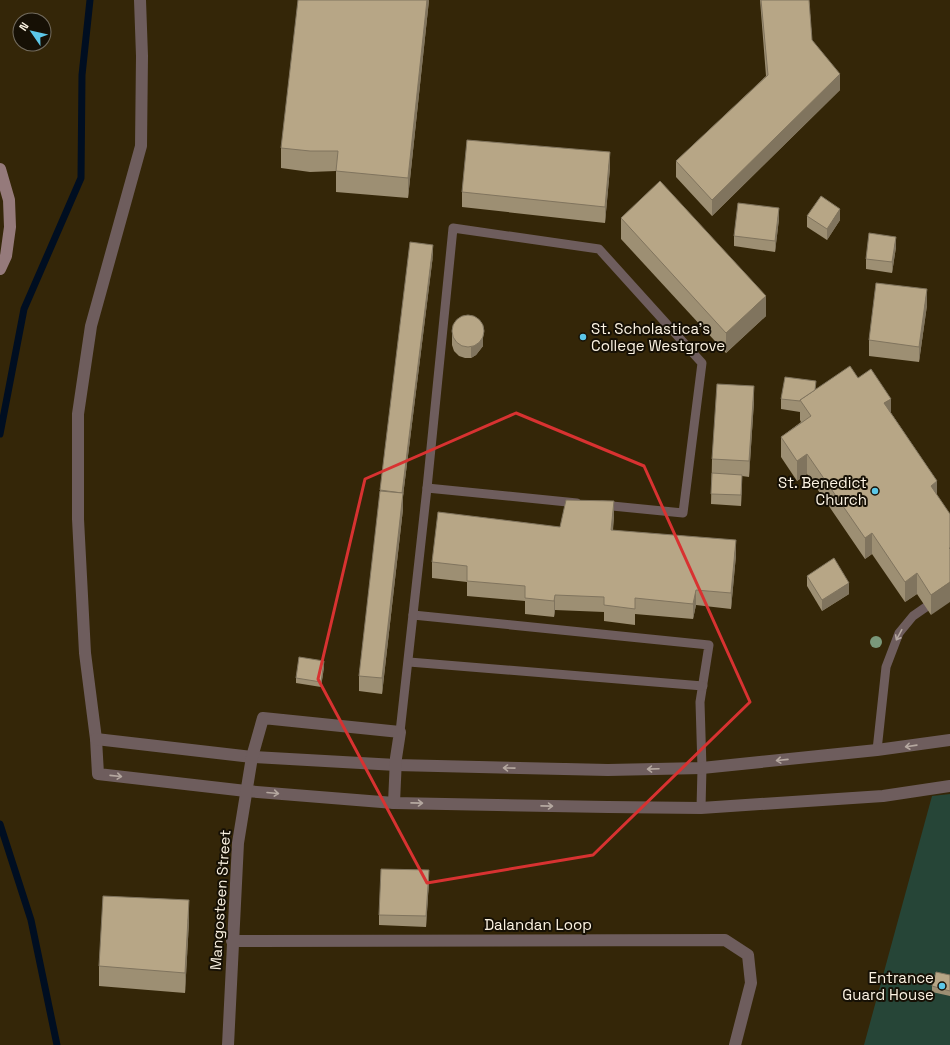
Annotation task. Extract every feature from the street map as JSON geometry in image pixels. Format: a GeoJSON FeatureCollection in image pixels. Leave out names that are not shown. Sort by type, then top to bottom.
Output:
{"type":"FeatureCollection","features":[{"type":"Feature","properties":{"kind":"main road"},"geometry":{"type":"LineString","coordinates":[[0,169],[10,200],[10,227],[6,256],[0,269]]}},
{"type":"Feature","properties":{"kind":"street"},"geometry":{"type":"LineString","coordinates":[[140,0],[142,56],[141,146],[91,326],[78,414],[78,519],[85,653],[96,739],[98,774],[246,791],[394,803],[702,808],[883,796],[950,786]]}},
{"type":"Feature","properties":{"kind":"street","name":"Mangosteen Street"},"geometry":{"type":"LineString","coordinates":[[228,1045],[238,843],[252,757],[264,718],[400,732]]}},
{"type":"Feature","properties":{"kind":"street"},"geometry":{"type":"LineString","coordinates":[[394,803],[396,765],[400,732]]}},
{"type":"Feature","properties":{"kind":"street"},"geometry":{"type":"LineString","coordinates":[[96,739],[252,757],[396,765],[608,770],[702,768],[877,750],[950,740]]}},
{"type":"Feature","properties":{"kind":"street","name":"Dalandan Loop"},"geometry":{"type":"LineString","coordinates":[[232,941],[725,940],[748,955],[751,983],[734,1045]]}},
{"type":"Feature","properties":{"kind":"lane"},"geometry":{"type":"LineString","coordinates":[[400,732],[409,662],[412,615],[427,488],[453,228],[599,249],[702,363],[683,513],[427,488]]}},
{"type":"Feature","properties":{"kind":"lane"},"geometry":{"type":"LineString","coordinates":[[877,750],[886,667],[899,633],[913,616],[926,607]]}},
{"type":"Feature","properties":{"kind":"lane"},"geometry":{"type":"LineString","coordinates":[[412,615],[709,645],[700,702],[702,808]]}},
{"type":"Feature","properties":{"kind":"lane"},"geometry":{"type":"LineString","coordinates":[[409,662],[703,686]]}},
{"type":"Feature","properties":{"kind":"highlighted area"},"geometry":{"type":"Polygon","coordinates":[[[516,413],[644,466],[750,702],[593,855],[427,883],[318,679],[365,479],[516,413]]]}},
{"type":"Feature","properties":{"kind":"green space"},"geometry":{"type":"Polygon","coordinates":[[[950,794],[950,1045],[864,1045],[932,796],[950,794]]]}},
{"type":"Feature","properties":{"kind":"building"},"geometry":{"type":"Polygon","coordinates":[[[298,0],[427,0],[408,178],[336,171],[338,151],[310,151],[281,148],[298,0]]]}},
{"type":"Feature","properties":{"kind":"building"},"geometry":{"type":"Polygon","coordinates":[[[761,0],[809,0],[812,40],[840,74],[712,200],[676,161],[768,75],[761,0]]]}},
{"type":"Feature","properties":{"kind":"building"},"geometry":{"type":"Polygon","coordinates":[[[467,140],[610,152],[605,207],[462,192],[467,140]]]}},
{"type":"Feature","properties":{"kind":"building"},"geometry":{"type":"Polygon","coordinates":[[[660,181],[766,296],[726,333],[621,218],[660,181]]]}},
{"type":"Feature","properties":{"kind":"building"},"geometry":{"type":"Polygon","coordinates":[[[821,196],[840,209],[827,229],[807,216],[821,196]]]}},
{"type":"Feature","properties":{"kind":"building"},"geometry":{"type":"Polygon","coordinates":[[[738,203],[779,208],[775,241],[734,236],[738,203]]]}},
{"type":"Feature","properties":{"kind":"building"},"geometry":{"type":"Polygon","coordinates":[[[869,233],[896,237],[892,262],[866,259],[869,233]]]}},
{"type":"Feature","properties":{"kind":"building"},"geometry":{"type":"Polygon","coordinates":[[[410,242],[433,245],[402,493],[380,490],[410,242]]]}},
{"type":"Feature","properties":{"kind":"building"},"geometry":{"type":"Polygon","coordinates":[[[876,283],[927,289],[919,347],[869,340],[876,283]]]}},
{"type":"Feature","properties":{"kind":"building"},"geometry":{"type":"Polygon","coordinates":[[[468,315],[479,320],[484,331],[479,342],[468,347],[457,342],[452,331],[457,320],[468,315]]]}},
{"type":"Feature","properties":{"kind":"building","name":"St. Benedict Church"},"geometry":{"type":"Polygon","coordinates":[[[850,366],[858,378],[871,369],[891,399],[884,403],[937,481],[931,486],[950,514],[950,582],[931,595],[917,573],[905,582],[872,533],[865,538],[807,454],[797,461],[781,437],[811,416],[800,400],[850,366]]]}},
{"type":"Feature","properties":{"kind":"building"},"geometry":{"type":"Polygon","coordinates":[[[785,377],[816,381],[815,390],[800,401],[781,399],[785,377]]]}},
{"type":"Feature","properties":{"kind":"building"},"geometry":{"type":"Polygon","coordinates":[[[717,384],[754,386],[749,461],[712,459],[717,384]]]}},
{"type":"Feature","properties":{"kind":"building"},"geometry":{"type":"Polygon","coordinates":[[[712,473],[742,475],[741,495],[711,494],[712,473]]]}},
{"type":"Feature","properties":{"kind":"building"},"geometry":{"type":"Polygon","coordinates":[[[380,491],[403,493],[382,678],[359,676],[380,491]]]}},
{"type":"Feature","properties":{"kind":"building"},"geometry":{"type":"Polygon","coordinates":[[[566,500],[614,501],[611,530],[736,540],[731,593],[696,590],[693,604],[635,598],[635,609],[604,605],[604,597],[555,595],[554,601],[525,598],[525,586],[467,581],[467,566],[432,562],[438,512],[560,527],[566,500]]]}},
{"type":"Feature","properties":{"kind":"building"},"geometry":{"type":"Polygon","coordinates":[[[834,558],[849,583],[822,600],[807,576],[834,558]]]}},
{"type":"Feature","properties":{"kind":"building"},"geometry":{"type":"Polygon","coordinates":[[[299,657],[324,661],[321,682],[296,678],[299,657]]]}},
{"type":"Feature","properties":{"kind":"building"},"geometry":{"type":"Polygon","coordinates":[[[381,869],[429,870],[426,916],[379,915],[381,869]]]}},
{"type":"Feature","properties":{"kind":"building"},"geometry":{"type":"Polygon","coordinates":[[[103,896],[189,900],[185,973],[99,966],[103,896]]]}},
{"type":"Feature","properties":{"kind":"building","name":"Entrance Guard House"},"geometry":{"type":"Polygon","coordinates":[[[936,972],[950,975],[950,991],[932,986],[936,972]]]}},
{"type":"Feature","properties":{"kind":"waterway"},"geometry":{"type":"LineString","coordinates":[[0,434],[24,309],[81,178],[82,75],[90,0]]}},
{"type":"Feature","properties":{"kind":"waterway"},"geometry":{"type":"LineString","coordinates":[[0,824],[31,920],[57,1045]]}},
{"type":"Feature","properties":{"kind":"place","name":"St. Scholastica's College Westgrove"},"geometry":{"type":"Point","coordinates":[583,337]}},
{"type":"Feature","properties":{"kind":"place","name":"St. Benedict Church"},"geometry":{"type":"Point","coordinates":[875,491]}},
{"type":"Feature","properties":{"kind":"place","name":"Entrance Guard House"},"geometry":{"type":"Point","coordinates":[942,986]}}]}
